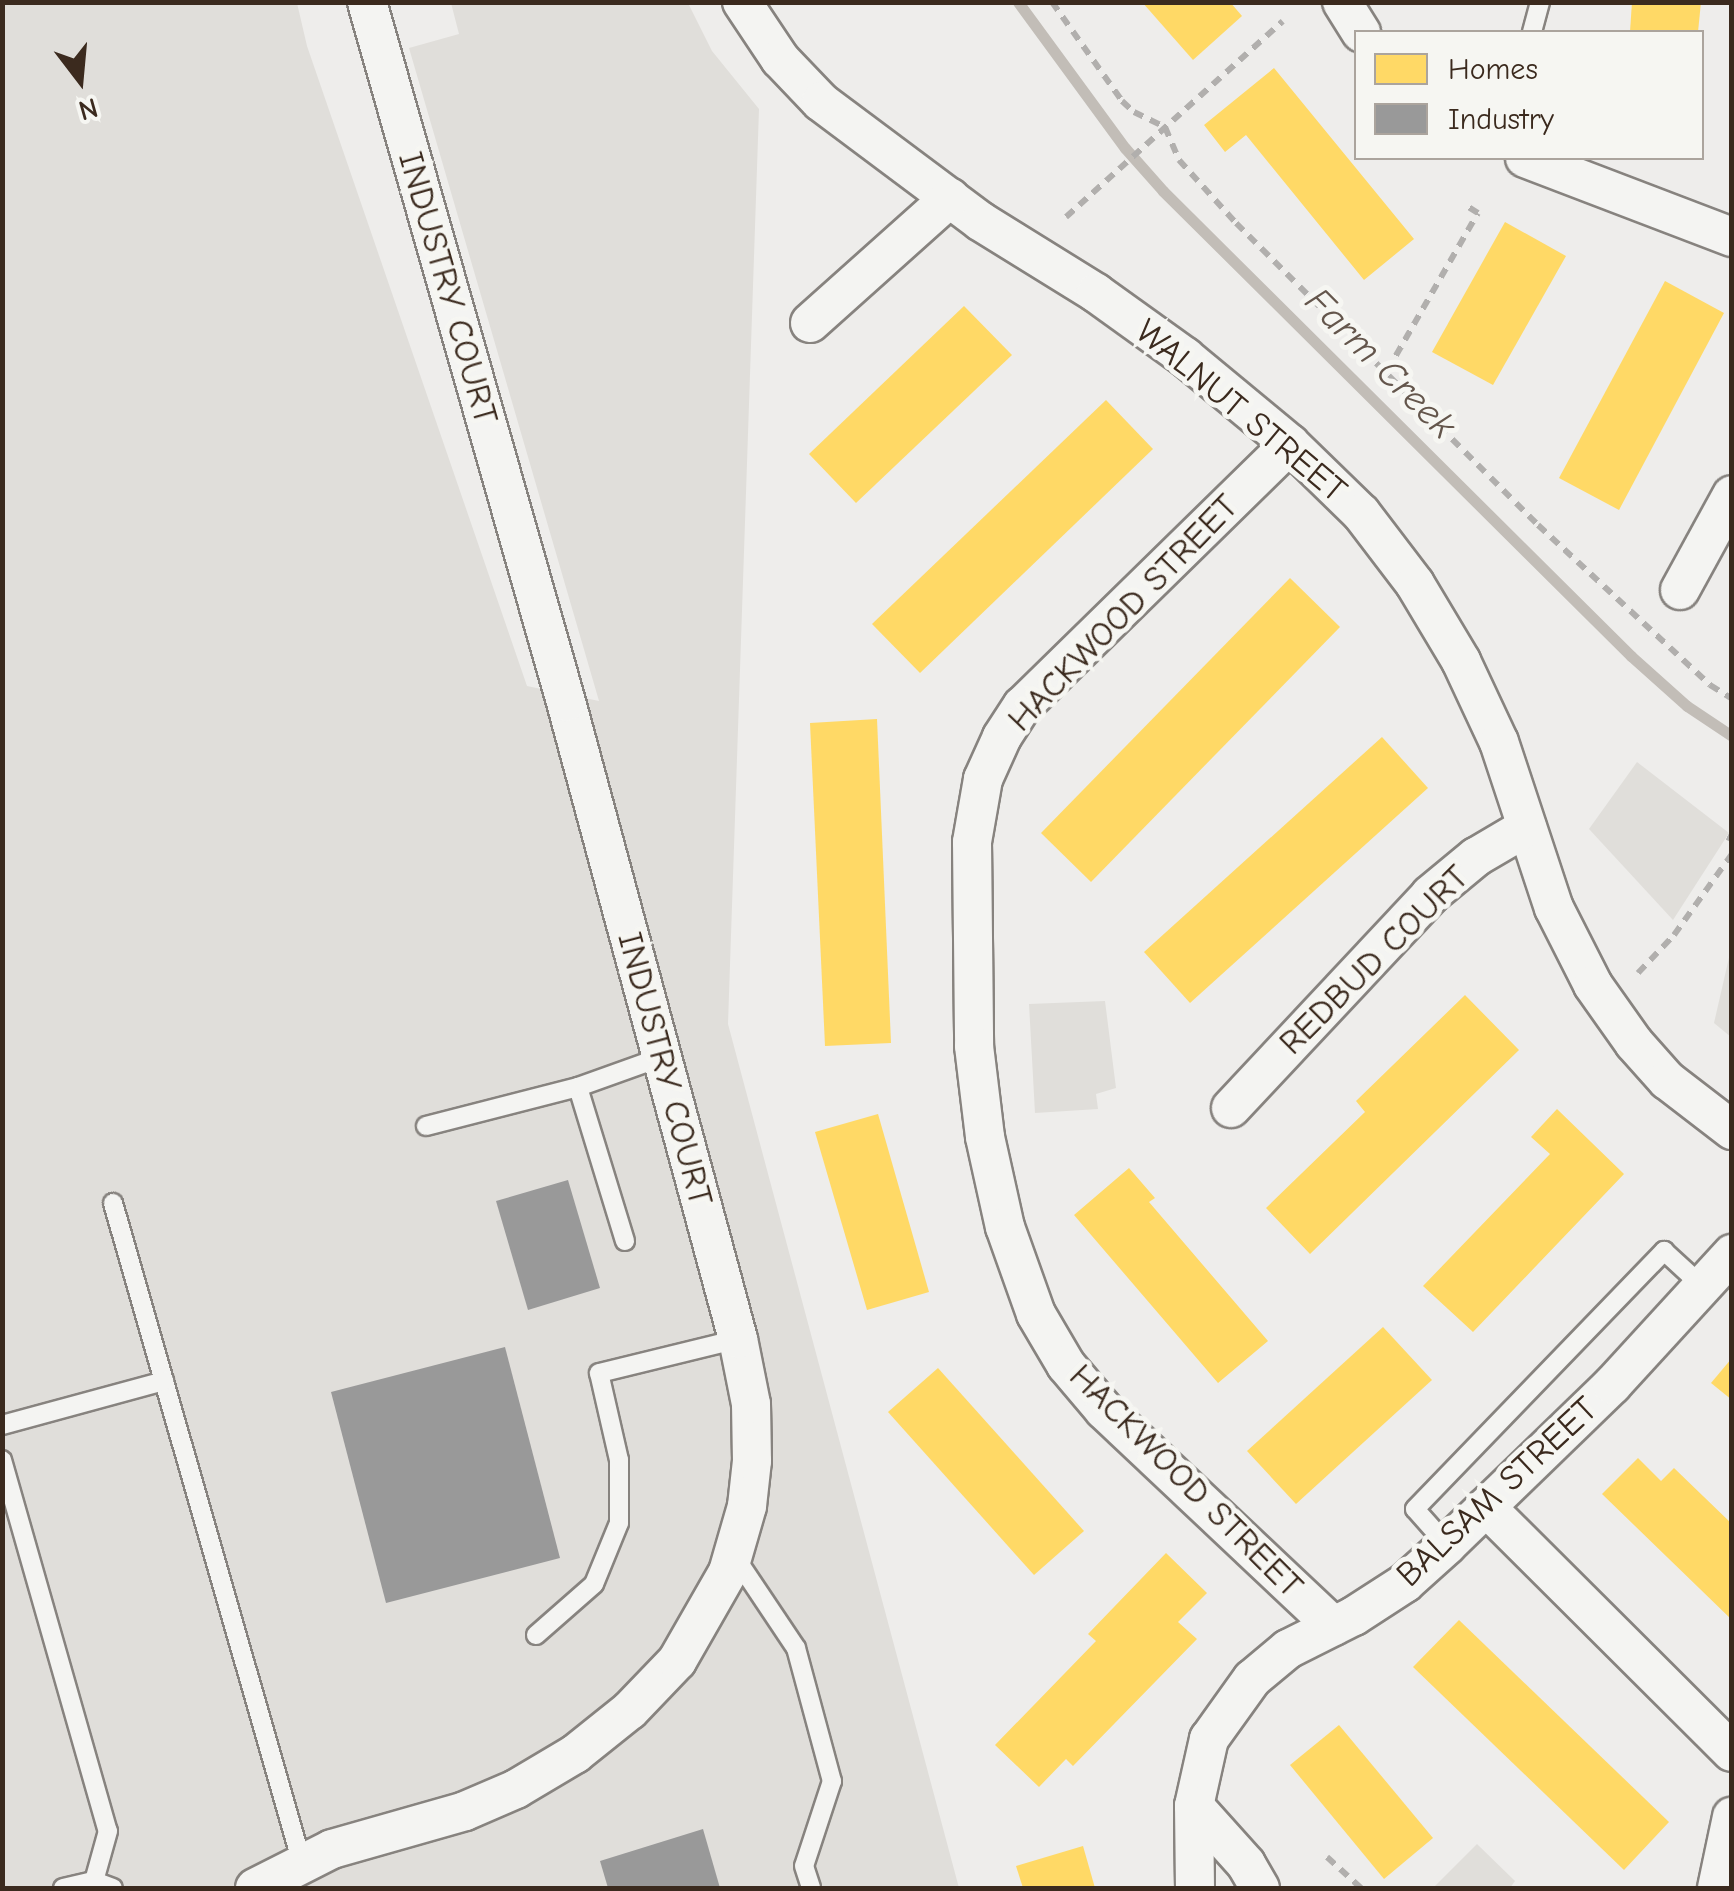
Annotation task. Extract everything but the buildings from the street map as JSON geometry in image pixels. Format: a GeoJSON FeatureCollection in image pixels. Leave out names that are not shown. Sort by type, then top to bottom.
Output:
{"type":"FeatureCollection","features":[{"type":"Feature","properties":{"kind":"street","name":"INDUSTRY COURT"},"geometry":{"type":"LineString","coordinates":[[255,1888],[332,1849],[466,1812],[575,1754],[630,1710],[678,1660],[703,1623],[733,1554],[747,1506],[752,1461],[751,1404],[738,1339],[367,2]]}},
{"type":"Feature","properties":{"kind":"street","name":"WALNUT STREET"},"geometry":{"type":"LineString","coordinates":[[742,2],[780,59],[821,102],[950,198],[1111,304],[1290,444],[1361,513],[1415,584],[1461,661],[1499,742],[1554,908],[1593,985],[1634,1044],[1667,1080],[1732,1130]]}},
{"type":"Feature","properties":{"kind":"street"},"geometry":{"type":"LineString","coordinates":[[1342,2],[1361,30]]}},
{"type":"Feature","properties":{"kind":"street"},"geometry":{"type":"LineString","coordinates":[[1530,160],[1732,237]]}},
{"type":"Feature","properties":{"kind":"street"},"geometry":{"type":"LineString","coordinates":[[810,323],[950,198]]}},
{"type":"Feature","properties":{"kind":"street","name":"HACKWOOD STREET"},"geometry":{"type":"LineString","coordinates":[[1290,444],[1022,706],[1002,737],[983,778],[972,842],[974,1046],[985,1138],[1005,1227],[1036,1314],[1066,1364],[1104,1410],[1333,1626]]}},
{"type":"Feature","properties":{"kind":"street"},"geometry":{"type":"LineString","coordinates":[[1680,590],[1732,496]]}},
{"type":"Feature","properties":{"kind":"street","name":"REDBUD COURT"},"geometry":{"type":"LineString","coordinates":[[1230,1108],[1430,896],[1476,857],[1528,827]]}},
{"type":"Feature","properties":{"kind":"street","name":"BALSAM STREET"},"geometry":{"type":"LineString","coordinates":[[1195,1888],[1194,1806],[1209,1739],[1252,1678],[1288,1649],[1405,1582],[1447,1546],[1612,1384],[1732,1254]]}},
{"type":"Feature","properties":{"kind":"street"},"geometry":{"type":"LineString","coordinates":[[1486,1507],[1732,1752]]}},
{"type":"Feature","properties":{"kind":"street"},"geometry":{"type":"LineString","coordinates":[[1194,1806],[1246,1864],[1260,1888]]}},
{"type":"Feature","properties":{"kind":"street"},"geometry":{"type":"LineString","coordinates":[[1716,1888],[1732,1817]]}},
{"type":"Feature","properties":{"kind":"lane"},"geometry":{"type":"LineString","coordinates":[[1533,30],[1540,2]]}},
{"type":"Feature","properties":{"kind":"lane"},"geometry":{"type":"LineString","coordinates":[[426,1126],[578,1087],[662,1057]]}},
{"type":"Feature","properties":{"kind":"lane"},"geometry":{"type":"LineString","coordinates":[[578,1087],[625,1240]]}},
{"type":"Feature","properties":{"kind":"lane"},"geometry":{"type":"LineString","coordinates":[[113,1203],[302,1863]]}},
{"type":"Feature","properties":{"kind":"lane"},"geometry":{"type":"LineString","coordinates":[[1447,1546],[1414,1509],[1664,1251],[1702,1286]]}},
{"type":"Feature","properties":{"kind":"lane"},"geometry":{"type":"LineString","coordinates":[[536,1635],[594,1584],[620,1523],[620,1460],[599,1372],[738,1339]]}},
{"type":"Feature","properties":{"kind":"lane"},"geometry":{"type":"LineString","coordinates":[[2,1425],[164,1381]]}},
{"type":"Feature","properties":{"kind":"lane"},"geometry":{"type":"LineString","coordinates":[[2,1460],[108,1831],[94,1881]]}},
{"type":"Feature","properties":{"kind":"lane"},"geometry":{"type":"LineString","coordinates":[[733,1554],[796,1648],[832,1780],[804,1866],[811,1888]]}},
{"type":"Feature","properties":{"kind":"lane"},"geometry":{"type":"LineString","coordinates":[[63,1888],[94,1881],[113,1888]]}},
{"type":"Feature","properties":{"kind":"path"},"geometry":{"type":"LineString","coordinates":[[1052,2],[1129,108],[1165,127],[1184,168],[1552,538],[1710,685],[1732,700]]}},
{"type":"Feature","properties":{"kind":"path"},"geometry":{"type":"LineString","coordinates":[[1066,217],[1283,21]]}},
{"type":"Feature","properties":{"kind":"path"},"geometry":{"type":"LineString","coordinates":[[1387,370],[1478,213],[1466,206]]}},
{"type":"Feature","properties":{"kind":"path"},"geometry":{"type":"LineString","coordinates":[[1638,973],[1674,935],[1732,854]]}},
{"type":"Feature","properties":{"kind":"path"},"geometry":{"type":"LineString","coordinates":[[1327,1857],[1361,1888]]}},
{"type":"Feature","properties":{"kind":"shaded area"},"geometry":{"type":"Polygon","coordinates":[[[3,3],[297,3],[307,46],[527,686],[599,701],[409,48],[459,34],[451,3],[688,3],[712,51],[759,109],[728,1024],[959,1888],[3,1888],[3,3]]]}},
{"type":"Feature","properties":{"kind":"shaded area"},"geometry":{"type":"Polygon","coordinates":[[[1637,762],[1729,833],[1673,920],[1589,829],[1637,762]]]}},
{"type":"Feature","properties":{"kind":"shaded area"},"geometry":{"type":"Polygon","coordinates":[[[1731,949],[1732,1036],[1731,1037],[1714,1023],[1731,949]]]}},
{"type":"Feature","properties":{"kind":"shaded area"},"geometry":{"type":"Polygon","coordinates":[[[1105,1001],[1116,1088],[1096,1094],[1098,1109],[1035,1113],[1029,1004],[1105,1001]]]}},
{"type":"Feature","properties":{"kind":"shaded area"},"geometry":{"type":"Polygon","coordinates":[[[1477,1844],[1515,1881],[1510,1888],[1433,1888],[1477,1844]]]}},
{"type":"Feature","properties":{"kind":"waterway","name":"Farm Creek"},"geometry":{"type":"LineString","coordinates":[[1018,2],[1125,148],[1163,191],[1631,656],[1687,706],[1732,736]]}}]}
